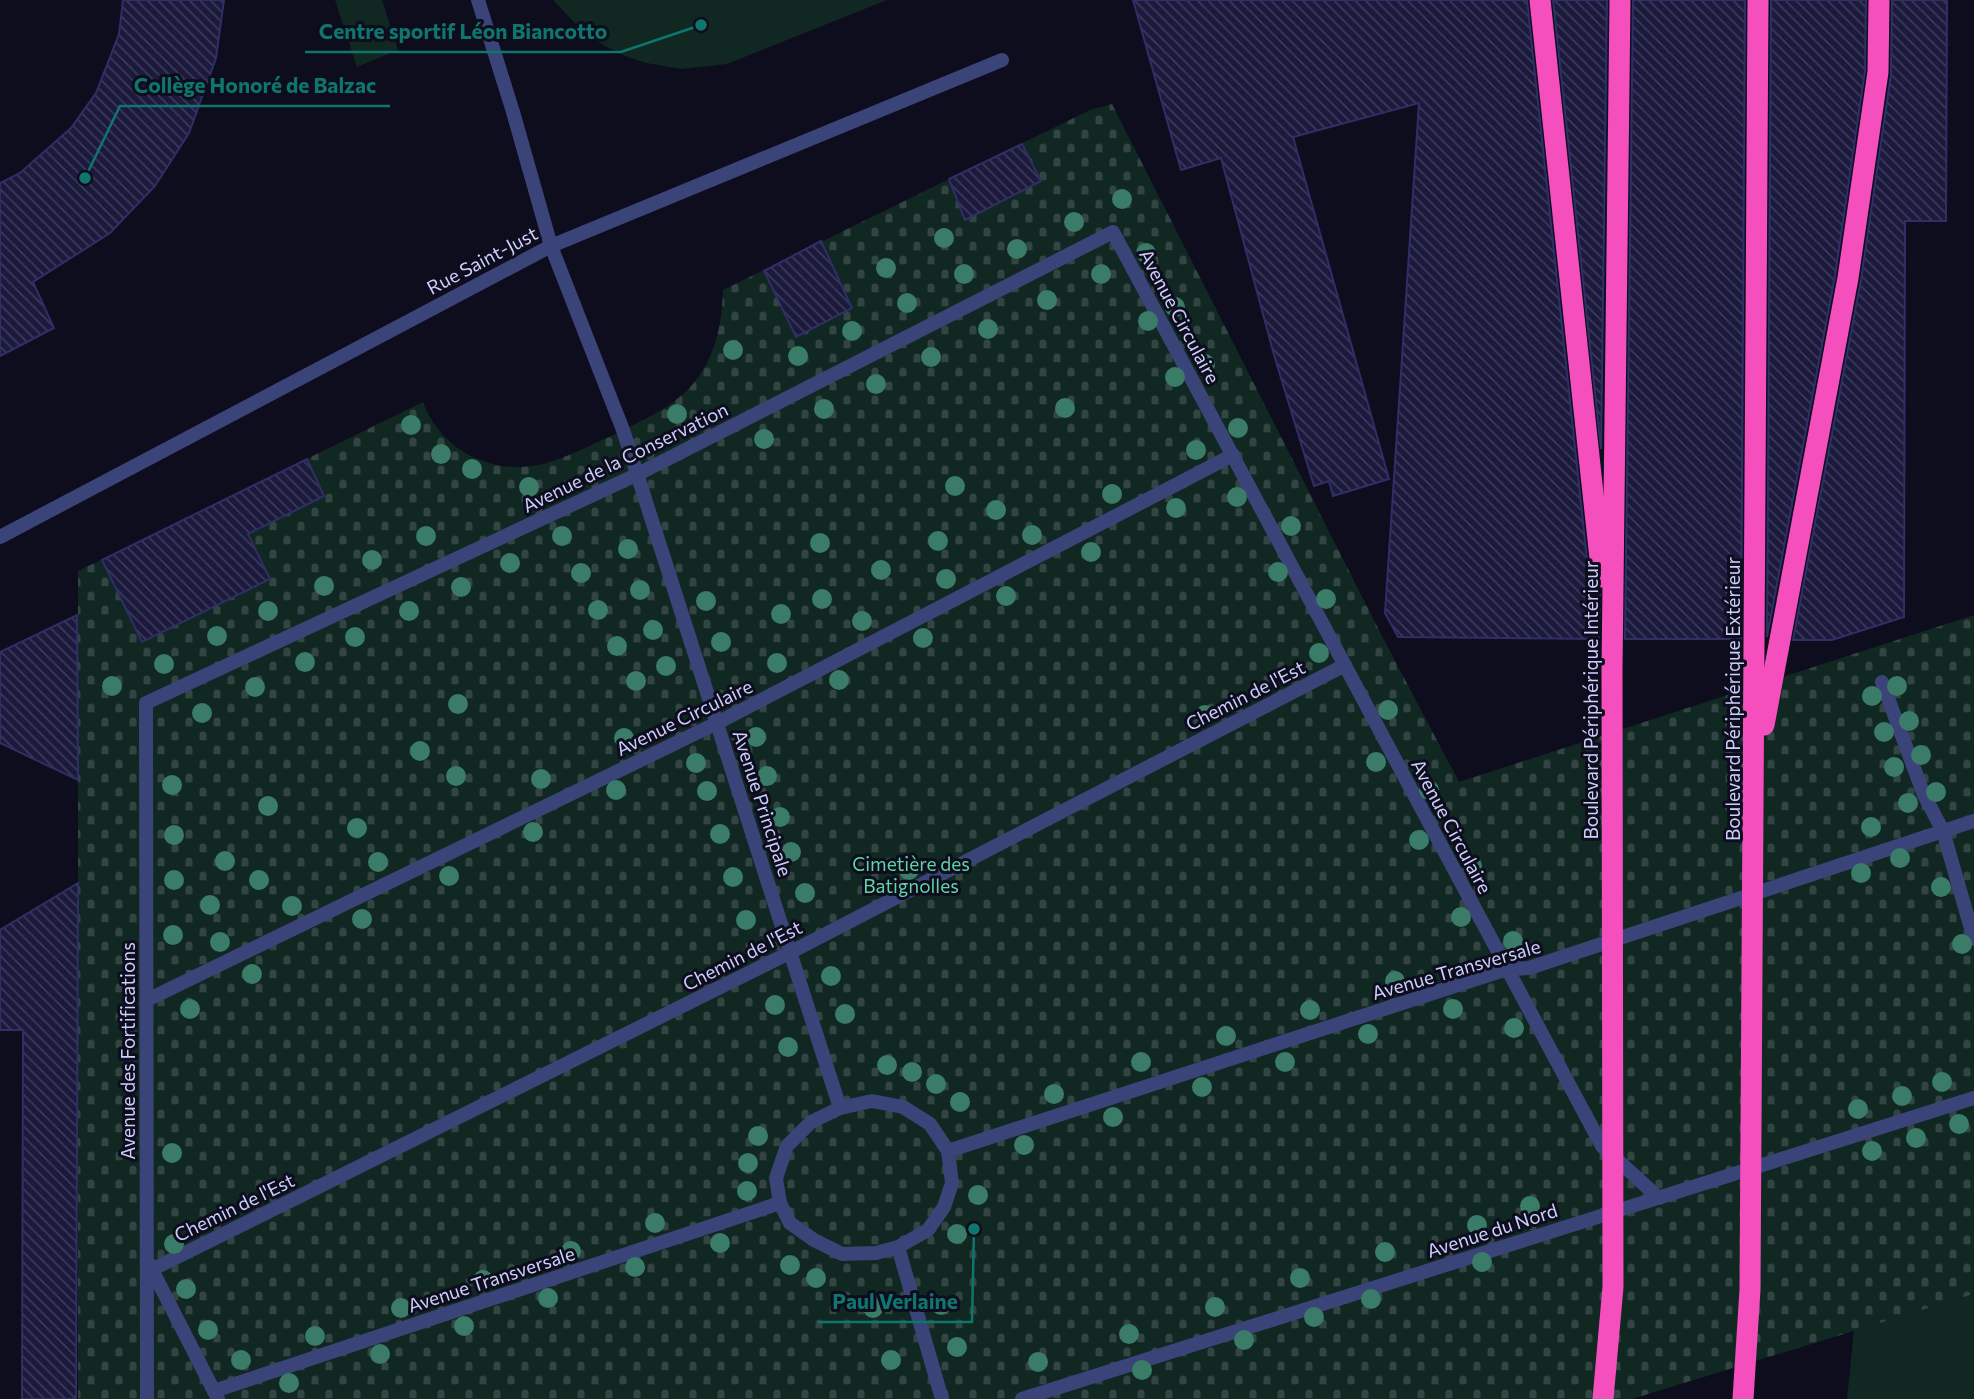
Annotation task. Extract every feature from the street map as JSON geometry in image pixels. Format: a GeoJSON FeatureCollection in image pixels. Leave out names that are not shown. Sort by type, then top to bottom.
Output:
{"type":"FeatureCollection","features":[{"type":"Feature","properties":{"kind":"highway"},"geometry":{"type":"LineString","coordinates":[[1539,0],[1612,669]]}},
{"type":"Feature","properties":{"kind":"highway","name":"Boulevard Périphérique Intérieur"},"geometry":{"type":"LineString","coordinates":[[1603,1399],[1613,1287],[1612,669],[1620,0]]}},
{"type":"Feature","properties":{"kind":"highway","name":"Boulevard Périphérique Extérieur"},"geometry":{"type":"LineString","coordinates":[[1744,1399],[1751,1290],[1758,0]]}},
{"type":"Feature","properties":{"kind":"highway"},"geometry":{"type":"LineString","coordinates":[[1754,779],[1848,278],[1878,72],[1879,0]]}},
{"type":"Feature","properties":{"kind":"street","name":"Avenue Principale"},"geometry":{"type":"LineString","coordinates":[[478,0],[551,246],[623,430],[841,1108]]}},
{"type":"Feature","properties":{"kind":"street","name":"Rue Saint-Just"},"geometry":{"type":"LineString","coordinates":[[0,537],[551,246],[1002,60]]}},
{"type":"Feature","properties":{"kind":"street","name":"Avenue Circulaire"},"geometry":{"type":"LineString","coordinates":[[1113,232],[1602,1146],[1659,1198]]}},
{"type":"Feature","properties":{"kind":"street","name":"Avenue de la Conservation"},"geometry":{"type":"LineString","coordinates":[[146,703],[636,475],[1113,232]]}},
{"type":"Feature","properties":{"kind":"street","name":"Avenue Circulaire"},"geometry":{"type":"LineString","coordinates":[[146,1000],[717,723],[1233,456]]}},
{"type":"Feature","properties":{"kind":"street","name":"Chemin de l'Est"},"geometry":{"type":"LineString","coordinates":[[149,1265],[791,953],[1345,665]]}},
{"type":"Feature","properties":{"kind":"street"},"geometry":{"type":"LineString","coordinates":[[1882,682],[1924,794],[1943,831],[1974,939]]}},
{"type":"Feature","properties":{"kind":"street","name":"Avenue des Fortifications"},"geometry":{"type":"LineString","coordinates":[[146,703],[149,1265],[147,1399]]}},
{"type":"Feature","properties":{"kind":"street","name":"Avenue Transversale"},"geometry":{"type":"LineString","coordinates":[[948,1151],[1507,970],[1530,968],[1974,821]]}},
{"type":"Feature","properties":{"kind":"street","name":"Avenue du Nord"},"geometry":{"type":"LineString","coordinates":[[1022,1399],[1974,1098]]}},
{"type":"Feature","properties":{"kind":"street"},"geometry":{"type":"LineString","coordinates":[[872,1101],[903,1107],[930,1124],[948,1151],[952,1183],[944,1207],[928,1230],[898,1247],[876,1253],[842,1254],[814,1240],[790,1223],[780,1203],[776,1178],[787,1146],[811,1122],[841,1108],[872,1101]]}},
{"type":"Feature","properties":{"kind":"street","name":"Avenue Transversale"},"geometry":{"type":"LineString","coordinates":[[216,1395],[780,1203]]}},
{"type":"Feature","properties":{"kind":"street"},"geometry":{"type":"LineString","coordinates":[[898,1247],[942,1399]]}},
{"type":"Feature","properties":{"kind":"street"},"geometry":{"type":"LineString","coordinates":[[149,1265],[216,1395]]}},
{"type":"Feature","properties":{"kind":"green space"},"geometry":{"type":"Polygon","coordinates":[[[335,0],[382,0],[398,50],[357,67],[335,0]]]}},
{"type":"Feature","properties":{"kind":"green space"},"geometry":{"type":"Polygon","coordinates":[[[553,0],[887,0],[727,64],[681,69],[646,63],[607,47],[586,35],[553,0]]]}},
{"type":"Feature","properties":{"kind":"green space","name":"Cimetière des Batignolles"},"geometry":{"type":"Polygon","coordinates":[[[1112,104],[1459,782],[1974,615],[1974,1294],[1632,1399],[78,1399],[78,571],[423,402],[442,434],[455,446],[487,463],[524,467],[543,464],[581,450],[662,410],[691,386],[705,366],[714,346],[720,324],[723,290],[1090,110],[1112,104]]]}},
{"type":"Feature","properties":{"kind":"green space"},"geometry":{"type":"Polygon","coordinates":[[[1974,1294],[1974,1399],[1847,1399],[1854,1330],[1974,1294]]]}},
{"type":"Feature","properties":{"kind":"building"},"geometry":{"type":"Polygon","coordinates":[[[123,0],[224,0],[216,58],[189,133],[155,186],[110,233],[33,282],[54,328],[0,356],[0,183],[20,173],[71,128],[96,93],[119,34],[123,0]]]}},
{"type":"Feature","properties":{"kind":"building"},"geometry":{"type":"Polygon","coordinates":[[[1133,0],[1527,0],[1589,578],[1592,585],[1600,590],[1599,639],[1398,637],[1385,613],[1419,103],[1293,137],[1389,479],[1333,496],[1329,481],[1314,486],[1274,355],[1221,158],[1181,170],[1133,0]]]}},
{"type":"Feature","properties":{"kind":"building"},"geometry":{"type":"Polygon","coordinates":[[[1553,0],[1607,0],[1601,449],[1553,0]]]}},
{"type":"Feature","properties":{"kind":"building"},"geometry":{"type":"Polygon","coordinates":[[[1633,0],[1745,0],[1741,639],[1625,639],[1633,0]]]}},
{"type":"Feature","properties":{"kind":"building"},"geometry":{"type":"Polygon","coordinates":[[[1771,0],[1866,0],[1865,71],[1835,276],[1767,637],[1771,0]]]}},
{"type":"Feature","properties":{"kind":"building"},"geometry":{"type":"Polygon","coordinates":[[[1892,0],[1947,0],[1946,221],[1905,221],[1904,617],[1832,640],[1793,640],[1861,280],[1891,74],[1892,0]]]}},
{"type":"Feature","properties":{"kind":"building"},"geometry":{"type":"Polygon","coordinates":[[[1022,144],[1041,181],[965,220],[949,179],[1022,144]]]}},
{"type":"Feature","properties":{"kind":"building"},"geometry":{"type":"Polygon","coordinates":[[[821,241],[852,308],[796,337],[764,271],[821,241]]]}},
{"type":"Feature","properties":{"kind":"building"},"geometry":{"type":"Polygon","coordinates":[[[307,459],[324,496],[248,534],[270,579],[142,642],[102,560],[307,459]]]}},
{"type":"Feature","properties":{"kind":"building"},"geometry":{"type":"Polygon","coordinates":[[[77,615],[78,780],[0,743],[0,652],[77,615]]]}},
{"type":"Feature","properties":{"kind":"building"},"geometry":{"type":"Polygon","coordinates":[[[78,883],[76,1399],[22,1399],[23,1030],[0,1030],[0,930],[78,883]]]}},
{"type":"Feature","properties":{"kind":"place","name":"Centre sportif Léon Biancotto"},"geometry":{"type":"Point","coordinates":[701,25]}},
{"type":"Feature","properties":{"kind":"place","name":"Collège Honoré de Balzac"},"geometry":{"type":"Point","coordinates":[85,178]}},
{"type":"Feature","properties":{"kind":"place","name":"Paul Verlaine"},"geometry":{"type":"Point","coordinates":[974,1229]}}]}
